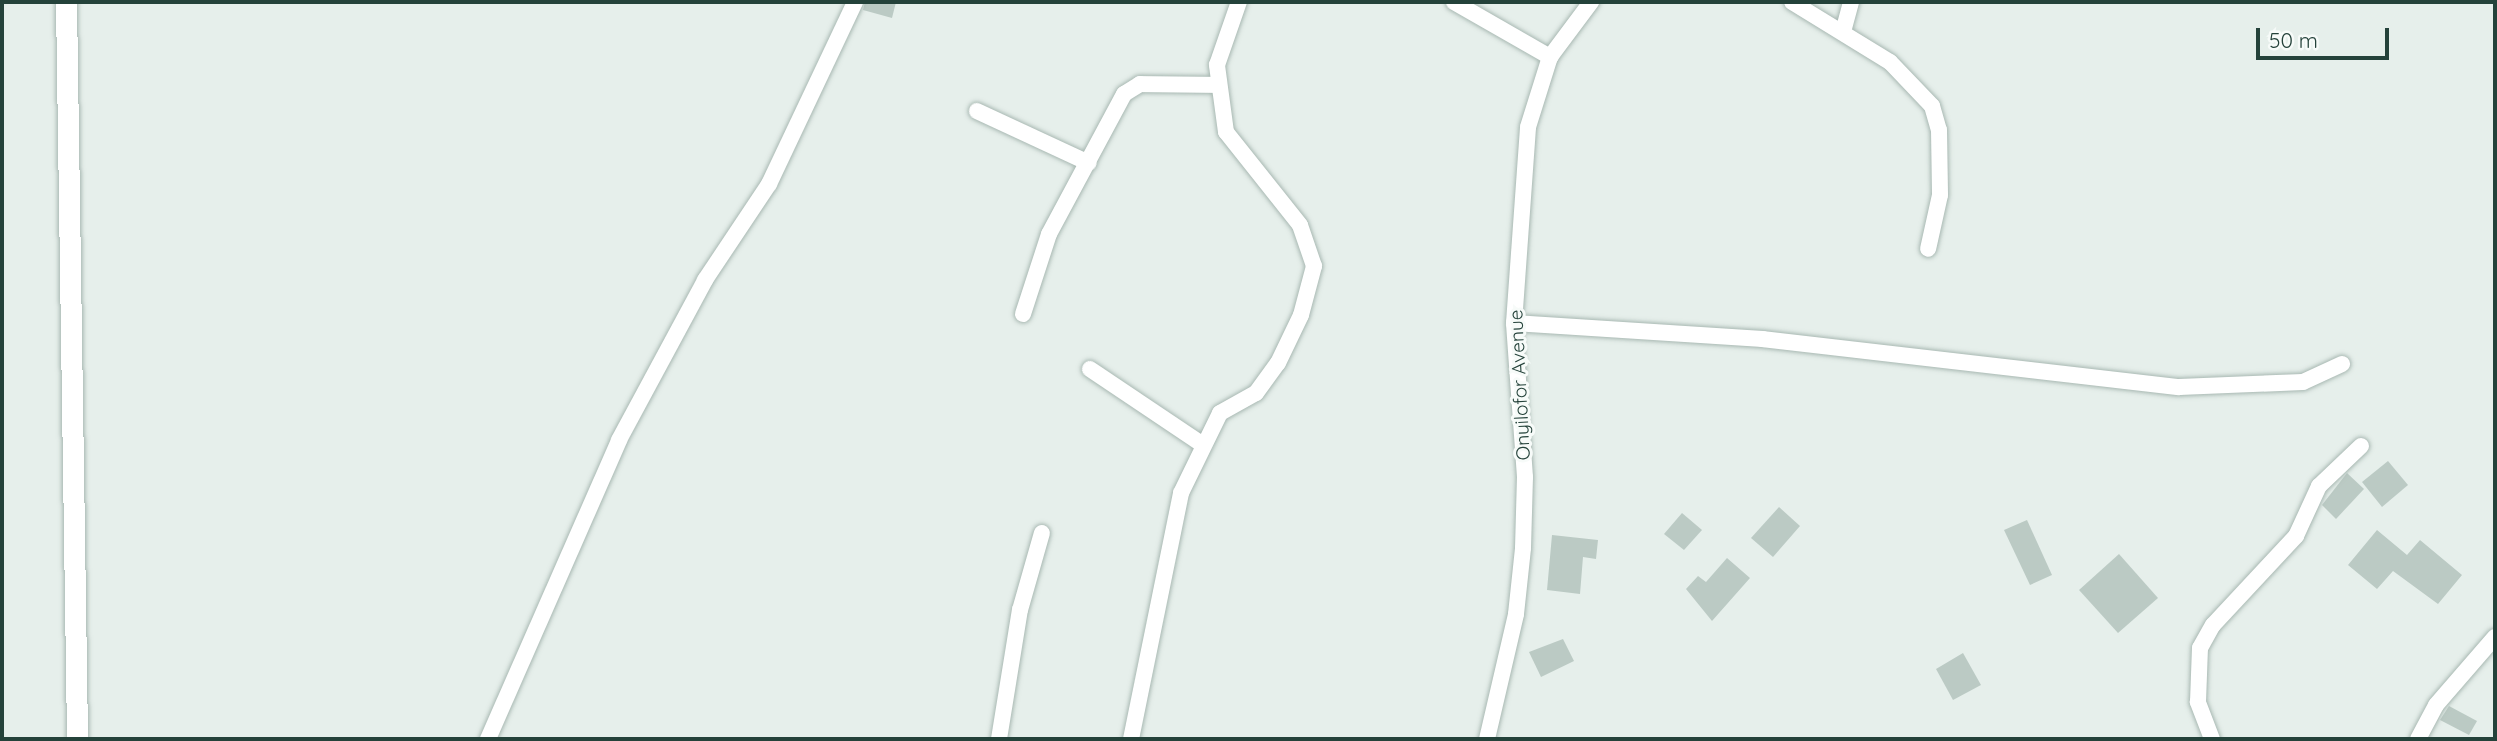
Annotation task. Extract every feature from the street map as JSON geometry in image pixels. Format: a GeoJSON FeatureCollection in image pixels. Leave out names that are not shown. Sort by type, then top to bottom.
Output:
{"type":"FeatureCollection","features":[{"type":"Feature","properties":{"kind":"main road"},"geometry":{"type":"LineString","coordinates":[[66,2],[77,739]]}},
{"type":"Feature","properties":{"kind":"street"},"geometry":{"type":"LineString","coordinates":[[488,739],[619,440],[705,280],[769,184],[855,2]]}},
{"type":"Feature","properties":{"kind":"street"},"geometry":{"type":"LineString","coordinates":[[1131,739],[1181,493],[1200,443],[1220,413],[1256,393],[1278,363],[1301,315],[1314,266],[1300,225],[1278,191],[1247,163],[1226,132],[1217,85],[1217,65],[1239,2]]}},
{"type":"Feature","properties":{"kind":"street"},"geometry":{"type":"LineString","coordinates":[[1454,2],[1550,57]]}},
{"type":"Feature","properties":{"kind":"street","name":"Onyilofor Avenue"},"geometry":{"type":"LineString","coordinates":[[1487,739],[1516,614],[1524,548],[1514,323],[1528,127],[1550,57],[1591,2]]}},
{"type":"Feature","properties":{"kind":"street"},"geometry":{"type":"LineString","coordinates":[[1792,2],[1843,32],[1914,81],[1931,106],[1939,130],[1940,195],[1928,249]]}},
{"type":"Feature","properties":{"kind":"street"},"geometry":{"type":"LineString","coordinates":[[1843,32],[1851,2]]}},
{"type":"Feature","properties":{"kind":"street"},"geometry":{"type":"LineString","coordinates":[[1023,314],[1049,234],[1131,86],[1217,85]]}},
{"type":"Feature","properties":{"kind":"street"},"geometry":{"type":"LineString","coordinates":[[977,111],[1089,163]]}},
{"type":"Feature","properties":{"kind":"street"},"geometry":{"type":"LineString","coordinates":[[1514,323],[1762,339],[2179,387],[2303,382],[2342,364]]}},
{"type":"Feature","properties":{"kind":"street"},"geometry":{"type":"LineString","coordinates":[[1090,369],[1200,443]]}},
{"type":"Feature","properties":{"kind":"street"},"geometry":{"type":"LineString","coordinates":[[2212,739],[2198,702],[2200,648],[2213,625],[2296,536],[2319,486],[2361,446]]}},
{"type":"Feature","properties":{"kind":"street"},"geometry":{"type":"LineString","coordinates":[[999,739],[1020,610],[1042,533]]}},
{"type":"Feature","properties":{"kind":"street"},"geometry":{"type":"LineString","coordinates":[[2418,739],[2436,705],[2495,637]]}},
{"type":"Feature","properties":{"kind":"building"},"geometry":{"type":"Polygon","coordinates":[[[865,2],[896,2],[892,18],[863,10],[865,2]]]}},
{"type":"Feature","properties":{"kind":"building"},"geometry":{"type":"Polygon","coordinates":[[[2388,461],[2408,485],[2382,507],[2362,482],[2388,461]]]}},
{"type":"Feature","properties":{"kind":"building"},"geometry":{"type":"Polygon","coordinates":[[[2347,473],[2364,489],[2336,519],[2322,505],[2347,473]]]}},
{"type":"Feature","properties":{"kind":"building"},"geometry":{"type":"Polygon","coordinates":[[[1779,507],[1800,526],[1773,557],[1751,538],[1779,507]]]}},
{"type":"Feature","properties":{"kind":"building"},"geometry":{"type":"Polygon","coordinates":[[[1682,513],[1702,530],[1684,550],[1664,534],[1682,513]]]}},
{"type":"Feature","properties":{"kind":"building"},"geometry":{"type":"Polygon","coordinates":[[[2027,520],[2052,575],[2030,585],[2004,530],[2027,520]]]}},
{"type":"Feature","properties":{"kind":"building"},"geometry":{"type":"Polygon","coordinates":[[[2377,530],[2407,555],[2420,540],[2462,575],[2438,604],[2393,571],[2377,589],[2348,565],[2377,530]]]}},
{"type":"Feature","properties":{"kind":"building"},"geometry":{"type":"Polygon","coordinates":[[[1552,535],[1598,540],[1596,559],[1583,557],[1580,594],[1547,590],[1552,535]]]}},
{"type":"Feature","properties":{"kind":"building"},"geometry":{"type":"Polygon","coordinates":[[[2119,554],[2158,598],[2118,633],[2079,590],[2119,554]]]}},
{"type":"Feature","properties":{"kind":"building"},"geometry":{"type":"Polygon","coordinates":[[[1727,558],[1750,578],[1712,621],[1686,589],[1698,576],[1706,582],[1727,558]]]}},
{"type":"Feature","properties":{"kind":"building"},"geometry":{"type":"Polygon","coordinates":[[[1563,639],[1574,661],[1541,677],[1529,652],[1563,639]]]}},
{"type":"Feature","properties":{"kind":"building"},"geometry":{"type":"Polygon","coordinates":[[[1963,653],[1981,685],[1953,700],[1936,669],[1963,653]]]}},
{"type":"Feature","properties":{"kind":"building"},"geometry":{"type":"Polygon","coordinates":[[[2449,706],[2477,721],[2469,735],[2440,720],[2449,706]]]}}]}
